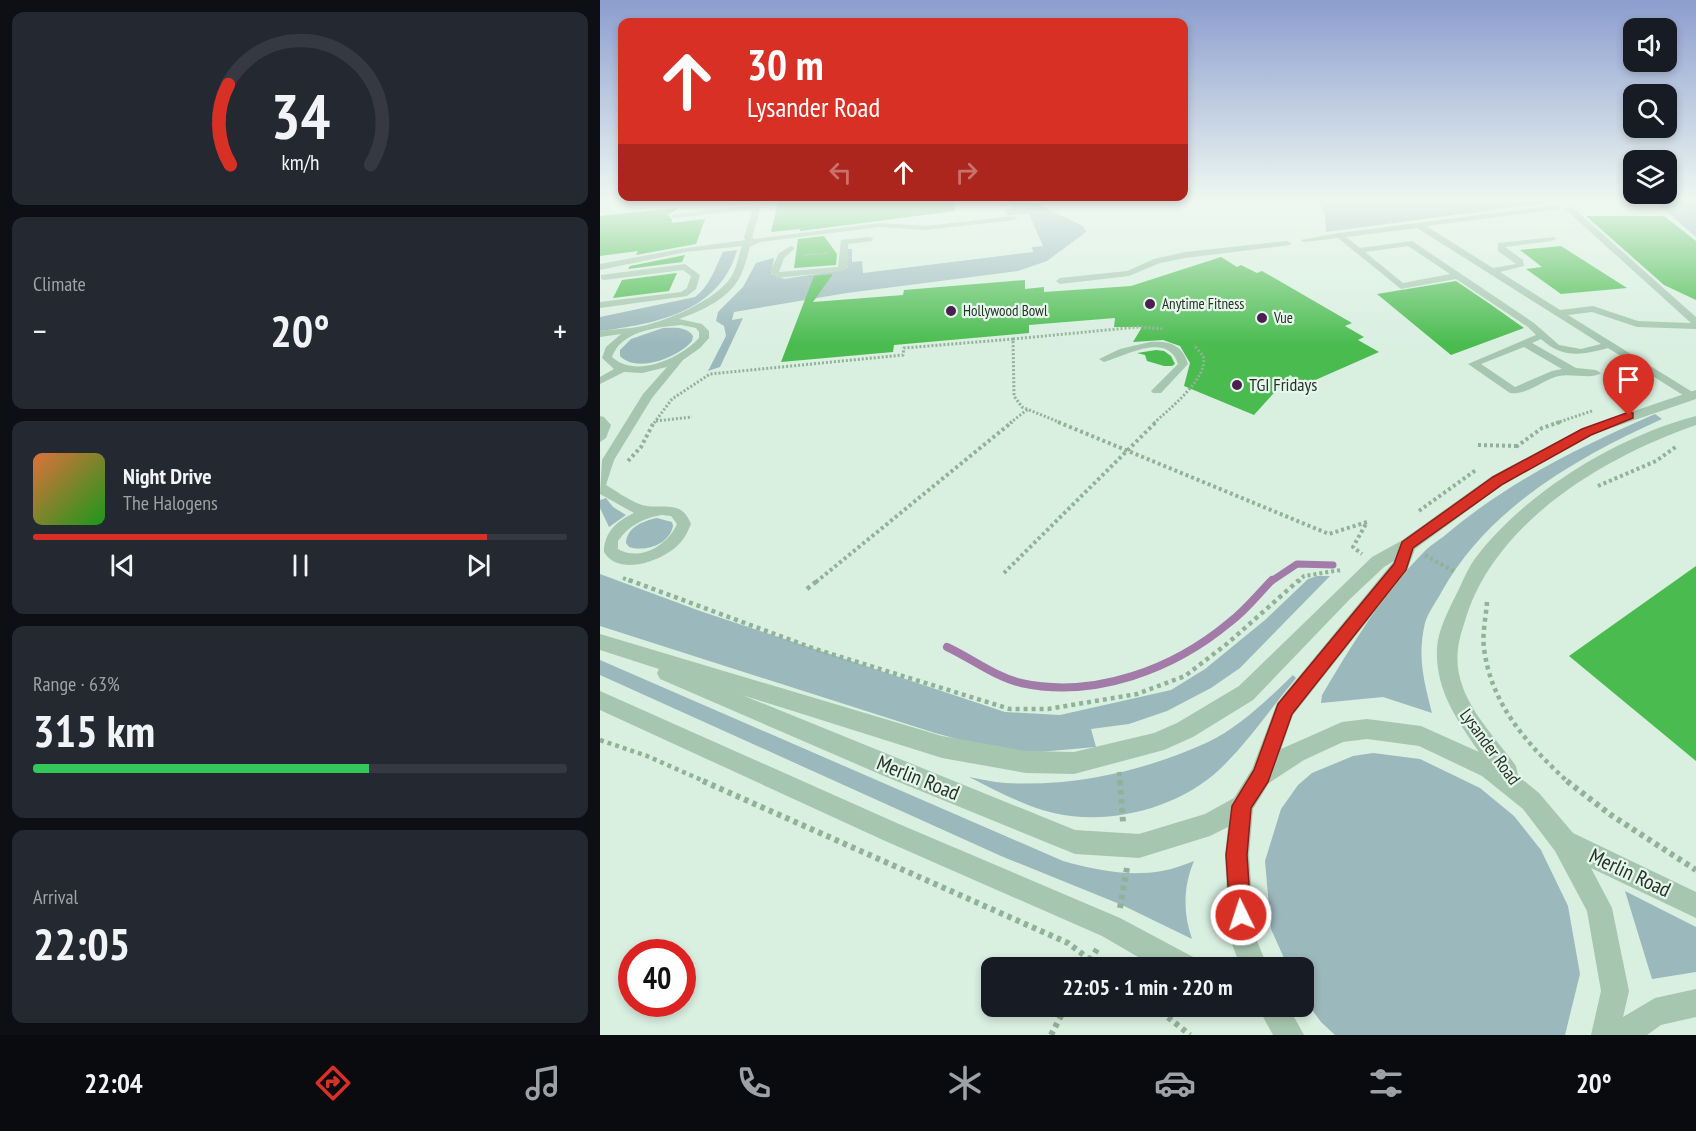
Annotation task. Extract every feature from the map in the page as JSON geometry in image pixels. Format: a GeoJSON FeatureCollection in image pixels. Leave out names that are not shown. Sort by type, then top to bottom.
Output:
{"type":"FeatureCollection","features":[{"type":"Feature","properties":{"kind":"street"},"geometry":{"type":"LineString","coordinates":[[600,643],[942,747],[1026,762],[1074,763],[1156,743],[1185,730],[1239,698],[1271,670],[1378,562],[1407,546],[1498,480],[1587,432],[1693,394]]}},
{"type":"Feature","properties":{"kind":"street","name":"Lysander Road"},"geometry":{"type":"LineString","coordinates":[[1531,801],[1495,759],[1457,702],[1449,674],[1447,647],[1459,608],[1482,562],[1533,507],[1612,454],[1658,433],[1696,420]]}},
{"type":"Feature","properties":{"kind":"street"},"geometry":{"type":"LineString","coordinates":[[1251,957],[1242,936],[1237,855],[1242,806],[1261,775],[1284,710],[1401,566],[1407,546]]}},
{"type":"Feature","properties":{"kind":"street","name":"Merlin Road"},"geometry":{"type":"LineString","coordinates":[[600,643],[892,768],[1075,842],[1139,846],[1210,824],[1242,806]]}},
{"type":"Feature","properties":{"kind":"street"},"geometry":{"type":"LineString","coordinates":[[606,705],[1111,927],[1165,957]]}},
{"type":"Feature","properties":{"kind":"street"},"geometry":{"type":"LineString","coordinates":[[1261,775],[1296,752],[1342,732],[1367,729],[1421,736],[1490,768],[1531,801],[1564,842],[1599,908],[1615,991],[1605,1035]]}},
{"type":"Feature","properties":{"kind":"street","name":"Merlin Road"},"geometry":{"type":"LineString","coordinates":[[1564,842],[1696,905]]}},
{"type":"Feature","properties":{"kind":"street"},"geometry":{"type":"LineString","coordinates":[[1623,1035],[1655,1012],[1696,1003]]}},
{"type":"Feature","properties":{"kind":"lane"},"geometry":{"type":"LineString","coordinates":[[600,267],[707,247]]}},
{"type":"Feature","properties":{"kind":"lane"},"geometry":{"type":"LineString","coordinates":[[652,512],[631,520],[615,532],[605,536],[611,552],[623,559],[645,557],[668,546],[682,531],[683,518],[670,511],[652,512],[635,508],[600,486],[604,471],[608,460],[651,390],[679,359],[700,345],[704,338],[701,329],[704,315],[735,279],[746,247]]}},
{"type":"Feature","properties":{"kind":"lane"},"geometry":{"type":"LineString","coordinates":[[793,252],[784,251],[776,262],[775,274],[784,276],[841,269],[844,266],[845,247]]}},
{"type":"Feature","properties":{"kind":"lane"},"geometry":{"type":"LineString","coordinates":[[1060,281],[1129,273],[1150,264],[1185,255],[1250,247]]}},
{"type":"Feature","properties":{"kind":"lane"},"geometry":{"type":"LineString","coordinates":[[1354,247],[1401,286],[1456,276]]}},
{"type":"Feature","properties":{"kind":"lane"},"geometry":{"type":"LineString","coordinates":[[1359,251],[1382,247]]}},
{"type":"Feature","properties":{"kind":"lane"},"geometry":{"type":"LineString","coordinates":[[1415,247],[1531,325],[1556,347],[1581,352],[1610,345]]}},
{"type":"Feature","properties":{"kind":"lane"},"geometry":{"type":"LineString","coordinates":[[1454,247],[1693,394]]}},
{"type":"Feature","properties":{"kind":"lane"},"geometry":{"type":"LineString","coordinates":[[1492,271],[1520,266],[1520,262],[1501,247]]}},
{"type":"Feature","properties":{"kind":"lane"},"geometry":{"type":"LineString","coordinates":[[1612,247],[1696,322]]}},
{"type":"Feature","properties":{"kind":"lane"},"geometry":{"type":"LineString","coordinates":[[685,267],[692,249]]}},
{"type":"Feature","properties":{"kind":"lane"},"geometry":{"type":"LineString","coordinates":[[602,280],[610,266]]}},
{"type":"Feature","properties":{"kind":"lane"},"geometry":{"type":"LineString","coordinates":[[600,305],[687,292],[696,275],[685,267],[602,280]]}},
{"type":"Feature","properties":{"kind":"lane"},"geometry":{"type":"LineString","coordinates":[[679,359],[638,369],[623,368],[604,357],[619,340],[687,312],[718,296]]}},
{"type":"Feature","properties":{"kind":"lane"},"geometry":{"type":"LineString","coordinates":[[1674,303],[1696,305]]}},
{"type":"Feature","properties":{"kind":"lane"},"geometry":{"type":"LineString","coordinates":[[1558,313],[1593,309],[1637,324],[1696,327]]}},
{"type":"Feature","properties":{"kind":"lane"},"geometry":{"type":"LineString","coordinates":[[655,325],[681,322],[690,323],[701,329]]}},
{"type":"Feature","properties":{"kind":"lane"},"geometry":{"type":"LineString","coordinates":[[600,334],[642,329]]}},
{"type":"Feature","properties":{"kind":"lane"},"geometry":{"type":"LineString","coordinates":[[1541,336],[1473,364],[1514,391],[1519,391],[1528,384],[1556,373],[1596,372]]}},
{"type":"Feature","properties":{"kind":"lane"},"geometry":{"type":"LineString","coordinates":[[1525,343],[1573,371]]}},
{"type":"Feature","properties":{"kind":"lane"},"geometry":{"type":"LineString","coordinates":[[1104,359],[1130,348],[1148,345],[1160,345],[1178,352],[1183,358],[1183,364],[1157,391]]}},
{"type":"Feature","properties":{"kind":"lane"},"geometry":{"type":"LineString","coordinates":[[600,381],[623,368]]}},
{"type":"Feature","properties":{"kind":"lane"},"geometry":{"type":"LineString","coordinates":[[638,369],[645,376],[651,390]]}},
{"type":"Feature","properties":{"kind":"lane"},"geometry":{"type":"LineString","coordinates":[[600,420],[605,425],[600,438]]}},
{"type":"Feature","properties":{"kind":"path"},"geometry":{"type":"LineString","coordinates":[[793,252],[834,252]]}},
{"type":"Feature","properties":{"kind":"path"},"geometry":{"type":"LineString","coordinates":[[604,471],[628,461],[640,452],[666,403],[710,374],[903,355],[903,348],[1138,327],[1158,327],[1168,331]]}},
{"type":"Feature","properties":{"kind":"path"},"geometry":{"type":"LineString","coordinates":[[1013,339],[1014,396],[1022,407],[1329,534],[1367,522],[1353,547],[1362,555]]}},
{"type":"Feature","properties":{"kind":"path"},"geometry":{"type":"LineString","coordinates":[[1004,573],[1196,382],[1203,369],[1203,357],[1192,342]]}},
{"type":"Feature","properties":{"kind":"path"},"geometry":{"type":"LineString","coordinates":[[807,588],[1028,409]]}},
{"type":"Feature","properties":{"kind":"path"},"geometry":{"type":"LineString","coordinates":[[1504,454],[1519,446],[1542,428],[1578,414],[1597,410]]}},
{"type":"Feature","properties":{"kind":"path"},"geometry":{"type":"LineString","coordinates":[[656,421],[692,417]]}},
{"type":"Feature","properties":{"kind":"path"},"geometry":{"type":"LineString","coordinates":[[1589,489],[1656,461],[1682,441]]}},
{"type":"Feature","properties":{"kind":"path"},"geometry":{"type":"LineString","coordinates":[[1478,445],[1519,446]]}},
{"type":"Feature","properties":{"kind":"path"},"geometry":{"type":"LineString","coordinates":[[1413,515],[1478,469]]}},
{"type":"Feature","properties":{"kind":"path"},"geometry":{"type":"LineString","coordinates":[[1407,546],[1490,590],[1484,618],[1482,644],[1486,669],[1497,696],[1516,728],[1549,766],[1591,800],[1682,863],[1696,870]]}},
{"type":"Feature","properties":{"kind":"path"},"geometry":{"type":"LineString","coordinates":[[1355,560],[1371,548]]}},
{"type":"Feature","properties":{"kind":"path"},"geometry":{"type":"LineString","coordinates":[[621,577],[815,650],[1010,709],[1048,709],[1137,694],[1185,675],[1228,643],[1304,576],[1340,572],[1347,566]]}},
{"type":"Feature","properties":{"kind":"path"},"geometry":{"type":"LineString","coordinates":[[600,740],[647,756],[938,884],[1068,943],[1086,957]]}},
{"type":"Feature","properties":{"kind":"path"},"geometry":{"type":"LineString","coordinates":[[1051,1035],[1060,1017]]}},
{"type":"Feature","properties":{"kind":"path"},"geometry":{"type":"LineString","coordinates":[[1168,1017],[1190,1035]]}},
{"type":"Feature","properties":{"kind":"shaded area"},"geometry":{"type":"Polygon","coordinates":[[[1032,247],[1065,247],[1047,261],[1018,271],[847,293],[734,312],[732,320],[743,318],[720,367],[708,371],[726,336],[724,326],[716,321],[718,312],[743,287],[756,263],[774,258],[771,274],[784,279],[843,270],[848,267],[848,249],[852,249],[852,262],[862,261],[863,273],[1033,252],[1032,247]]]}},
{"type":"Feature","properties":{"kind":"shaded area"},"geometry":{"type":"Polygon","coordinates":[[[737,250],[728,271],[716,288],[701,301],[663,319],[600,331],[600,317],[695,297],[708,282],[723,252],[737,250]]]}},
{"type":"Feature","properties":{"kind":"shaded area"},"geometry":{"type":"Polygon","coordinates":[[[663,328],[680,328],[687,331],[693,336],[692,341],[678,353],[658,361],[637,364],[620,356],[620,350],[631,339],[663,328]]]}},
{"type":"Feature","properties":{"kind":"shaded area"},"geometry":{"type":"Polygon","coordinates":[[[1655,414],[1662,419],[1599,450],[1538,488],[1484,534],[1462,561],[1442,591],[1425,623],[1422,658],[1432,713],[1383,697],[1321,703],[1322,695],[1368,622],[1394,586],[1427,549],[1518,483],[1571,453],[1655,414]]]}},
{"type":"Feature","properties":{"kind":"shaded area"},"geometry":{"type":"Polygon","coordinates":[[[606,498],[613,507],[626,515],[609,527],[600,508],[600,500],[606,498]]]}},
{"type":"Feature","properties":{"kind":"shaded area"},"geometry":{"type":"Polygon","coordinates":[[[657,518],[672,522],[671,533],[667,538],[649,548],[629,547],[626,543],[629,533],[641,523],[657,518]]]}},
{"type":"Feature","properties":{"kind":"shaded area"},"geometry":{"type":"Polygon","coordinates":[[[600,574],[700,611],[1005,712],[1060,715],[1171,690],[1205,669],[1265,620],[1308,579],[1330,576],[1240,668],[1211,688],[1167,711],[1129,724],[1091,729],[1096,747],[1039,752],[994,749],[935,733],[600,626],[600,574]]]}},
{"type":"Feature","properties":{"kind":"shaded area"},"geometry":{"type":"Polygon","coordinates":[[[600,660],[1063,861],[1100,870],[1150,873],[1194,861],[1186,890],[1187,920],[1192,939],[1122,905],[1001,856],[600,675],[600,660]]]}},
{"type":"Feature","properties":{"kind":"shaded area"},"geometry":{"type":"Polygon","coordinates":[[[1293,675],[1296,678],[1250,736],[1220,769],[1205,782],[1188,792],[1150,808],[1110,816],[1058,814],[1018,801],[969,777],[1005,783],[1057,782],[1108,775],[1158,762],[1206,743],[1230,730],[1293,675]]]}},
{"type":"Feature","properties":{"kind":"shaded area"},"geometry":{"type":"Polygon","coordinates":[[[1373,753],[1420,759],[1480,788],[1514,816],[1541,850],[1568,906],[1580,974],[1565,1035],[1335,1035],[1321,1022],[1314,1013],[1314,957],[1284,957],[1271,929],[1265,861],[1281,809],[1298,785],[1312,773],[1353,756],[1373,753]]]}},
{"type":"Feature","properties":{"kind":"shaded area"},"geometry":{"type":"Polygon","coordinates":[[[1625,891],[1696,927],[1696,972],[1652,979],[1625,891]]]}},
{"type":"Feature","properties":{"kind":"building"},"geometry":{"type":"Polygon","coordinates":[[[600,247],[678,247],[636,255],[638,251],[600,256],[600,247]]]}},
{"type":"Feature","properties":{"kind":"building"},"geometry":{"type":"Polygon","coordinates":[[[797,247],[832,247],[837,254],[836,265],[794,268],[797,247]]]}},
{"type":"Feature","properties":{"kind":"building"},"geometry":{"type":"Polygon","coordinates":[[[1563,247],[1627,288],[1561,294],[1526,269],[1542,267],[1520,250],[1563,247]]]}},
{"type":"Feature","properties":{"kind":"building"},"geometry":{"type":"Polygon","coordinates":[[[1621,247],[1696,247],[1696,300],[1664,285],[1621,247]]]}},
{"type":"Feature","properties":{"kind":"building"},"geometry":{"type":"Polygon","coordinates":[[[685,255],[682,262],[628,269],[630,266],[685,255]]]}},
{"type":"Feature","properties":{"kind":"building"},"geometry":{"type":"Polygon","coordinates":[[[1221,257],[1237,267],[1241,265],[1257,273],[1262,271],[1352,323],[1345,326],[1364,337],[1358,340],[1379,352],[1304,385],[1290,375],[1254,415],[1184,386],[1190,363],[1180,346],[1163,340],[1133,342],[1142,327],[1114,327],[1115,318],[1029,325],[1029,333],[894,345],[893,352],[781,362],[814,276],[833,274],[813,302],[903,295],[904,290],[1025,280],[1025,289],[1044,287],[1044,292],[1131,286],[1221,257]]]}},
{"type":"Feature","properties":{"kind":"building"},"geometry":{"type":"Polygon","coordinates":[[[677,273],[669,291],[613,298],[622,280],[677,273]]]}},
{"type":"Feature","properties":{"kind":"building"},"geometry":{"type":"Polygon","coordinates":[[[1456,281],[1524,328],[1451,355],[1377,294],[1456,281]]]}},
{"type":"Feature","properties":{"kind":"building"},"geometry":{"type":"Polygon","coordinates":[[[1164,351],[1171,356],[1175,364],[1164,366],[1147,361],[1145,355],[1137,353],[1164,351]]]}},
{"type":"Feature","properties":{"kind":"building"},"geometry":{"type":"Polygon","coordinates":[[[1696,566],[1696,761],[1569,656],[1696,566]]]}},
{"type":"Feature","properties":{"kind":"waterway"},"geometry":{"type":"LineString","coordinates":[[1270,582],[1297,564],[1333,565]]}},
{"type":"Feature","properties":{"kind":"waterway"},"geometry":{"type":"LineString","coordinates":[[947,647],[992,672],[1021,683],[1049,687],[1077,687],[1105,683],[1132,676],[1184,654],[1236,617],[1270,582]]}},
{"type":"Feature","properties":{"kind":"place","name":"Anytime Fitness"},"geometry":{"type":"Point","coordinates":[1150,304]}},
{"type":"Feature","properties":{"kind":"place","name":"Hollywood Bowl"},"geometry":{"type":"Point","coordinates":[951,311]}},
{"type":"Feature","properties":{"kind":"place","name":"Vue"},"geometry":{"type":"Point","coordinates":[1262,318]}},
{"type":"Feature","properties":{"kind":"place","name":"TGI Fridays"},"geometry":{"type":"Point","coordinates":[1237,385]}},
{"type":"Feature","properties":{"kind":"route"},"geometry":{"type":"LineString","coordinates":[[1241,915],[1237,855],[1242,806],[1261,775],[1284,710],[1401,566],[1407,546],[1498,480],[1587,432],[1629,416]]}}]}
